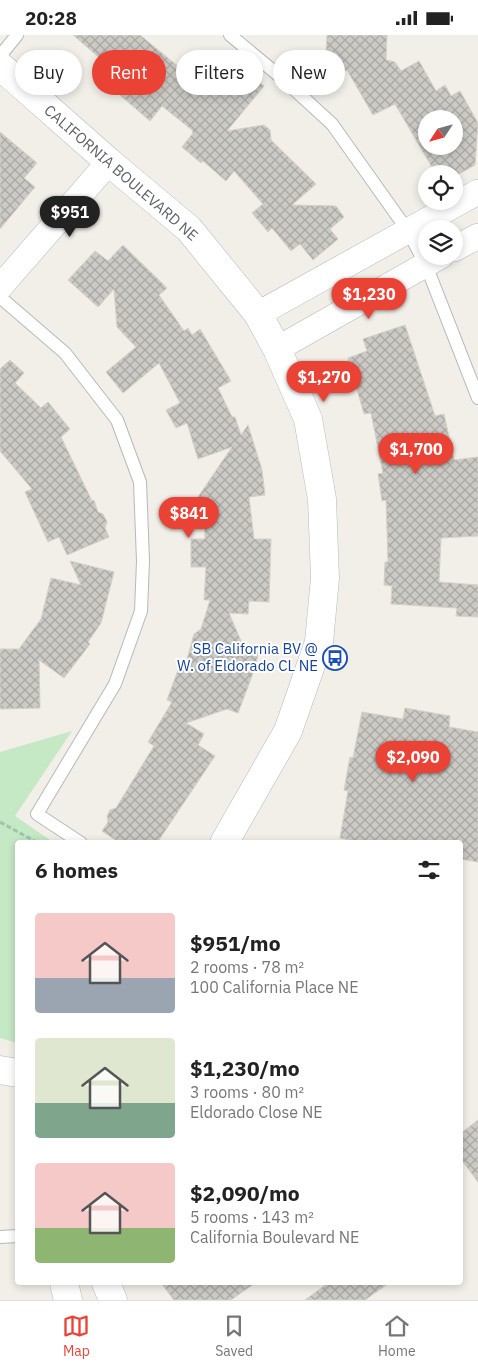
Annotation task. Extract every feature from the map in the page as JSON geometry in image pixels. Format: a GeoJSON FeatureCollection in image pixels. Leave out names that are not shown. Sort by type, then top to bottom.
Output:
{"type":"FeatureCollection","features":[{"type":"Feature","properties":{"kind":"street","name":"CALIFORNIA BOULEVARD NE"},"geometry":{"type":"LineString","coordinates":[[0,66],[109,162],[190,229],[258,314],[277,349],[308,419],[322,499],[325,577],[319,642],[288,731],[226,840]]}},
{"type":"Feature","properties":{"kind":"street"},"geometry":{"type":"LineString","coordinates":[[0,287],[109,162]]}},
{"type":"Feature","properties":{"kind":"street"},"geometry":{"type":"LineString","coordinates":[[258,314],[478,192]]}},
{"type":"Feature","properties":{"kind":"street"},"geometry":{"type":"LineString","coordinates":[[463,244],[478,236]]}},
{"type":"Feature","properties":{"kind":"street"},"geometry":{"type":"LineString","coordinates":[[277,349],[427,265]]}},
{"type":"Feature","properties":{"kind":"street"},"geometry":{"type":"LineString","coordinates":[[0,1070],[15,1072]]}},
{"type":"Feature","properties":{"kind":"street"},"geometry":{"type":"LineString","coordinates":[[64,1285],[68,1300]]}},
{"type":"Feature","properties":{"kind":"street"},"geometry":{"type":"LineString","coordinates":[[107,1285],[112,1300]]}},
{"type":"Feature","properties":{"kind":"lane"},"geometry":{"type":"LineString","coordinates":[[0,56],[18,35]]}},
{"type":"Feature","properties":{"kind":"lane"},"geometry":{"type":"LineString","coordinates":[[230,35],[284,79],[332,124],[418,243]]}},
{"type":"Feature","properties":{"kind":"lane"},"geometry":{"type":"LineString","coordinates":[[435,265],[478,398]]}},
{"type":"Feature","properties":{"kind":"lane"},"geometry":{"type":"LineString","coordinates":[[0,297],[65,353],[117,420],[140,482],[143,561],[141,611],[115,684],[37,814],[76,840]]}},
{"type":"Feature","properties":{"kind":"lane"},"geometry":{"type":"LineString","coordinates":[[0,1237],[15,1236]]}},
{"type":"Feature","properties":{"kind":"path"},"geometry":{"type":"LineString","coordinates":[[0,822],[33,840]]}},
{"type":"Feature","properties":{"kind":"green space"},"geometry":{"type":"Polygon","coordinates":[[[72,731],[15,816],[50,840],[15,840],[15,1042],[0,1038],[0,752],[72,731]]]}},
{"type":"Feature","properties":{"kind":"building"},"geometry":{"type":"Polygon","coordinates":[[[73,35],[140,35],[158,50],[92,50],[73,35]]]}},
{"type":"Feature","properties":{"kind":"building"},"geometry":{"type":"Polygon","coordinates":[[[327,35],[387,35],[386,60],[395,62],[401,71],[419,61],[436,91],[445,85],[451,96],[460,91],[478,123],[475,165],[463,172],[463,165],[431,165],[425,155],[463,155],[463,110],[418,110],[418,143],[395,104],[373,115],[347,70],[345,71],[345,50],[326,50],[327,35]]]}},
{"type":"Feature","properties":{"kind":"building"},"geometry":{"type":"Polygon","coordinates":[[[166,56],[176,65],[176,95],[257,95],[227,131],[264,125],[270,130],[271,140],[316,184],[292,205],[336,206],[344,217],[330,229],[338,239],[313,260],[300,244],[291,251],[272,228],[268,232],[252,213],[263,204],[234,171],[226,181],[203,161],[201,163],[182,147],[193,133],[192,130],[162,106],[150,121],[120,95],[166,95],[166,56]]]}},
{"type":"Feature","properties":{"kind":"building"},"geometry":{"type":"Polygon","coordinates":[[[0,132],[37,163],[24,178],[35,187],[0,229],[0,132]]]}},
{"type":"Feature","properties":{"kind":"building"},"geometry":{"type":"Polygon","coordinates":[[[123,245],[167,288],[159,295],[184,331],[188,328],[192,335],[200,329],[231,381],[218,388],[232,417],[235,417],[241,435],[248,425],[262,470],[265,495],[249,497],[254,539],[271,539],[269,602],[249,601],[248,614],[229,613],[244,648],[259,652],[252,676],[238,713],[227,709],[186,723],[204,734],[198,745],[215,756],[159,840],[116,840],[102,831],[108,822],[107,816],[110,810],[116,808],[154,746],[148,742],[172,702],[167,700],[181,662],[186,663],[194,634],[201,629],[210,600],[204,600],[206,567],[191,567],[191,539],[205,539],[204,508],[199,504],[198,497],[232,447],[198,459],[187,423],[176,428],[166,410],[180,403],[159,363],[123,393],[106,372],[136,347],[117,327],[114,289],[98,307],[68,280],[95,251],[108,261],[123,245]]]}},
{"type":"Feature","properties":{"kind":"building"},"geometry":{"type":"Polygon","coordinates":[[[405,325],[435,416],[444,414],[454,460],[478,457],[478,536],[441,538],[439,582],[478,585],[478,617],[456,616],[457,608],[391,604],[392,586],[384,585],[385,562],[388,562],[386,500],[382,501],[378,474],[383,473],[371,413],[364,414],[348,358],[367,351],[363,339],[405,325]]]}},
{"type":"Feature","properties":{"kind":"building"},"geometry":{"type":"Polygon","coordinates":[[[10,360],[24,373],[15,383],[41,408],[48,402],[70,429],[61,437],[92,501],[94,500],[98,512],[103,514],[107,522],[105,528],[109,537],[67,555],[59,537],[48,542],[25,492],[32,489],[0,451],[0,369],[10,360]]]}},
{"type":"Feature","properties":{"kind":"building"},"geometry":{"type":"Polygon","coordinates":[[[70,561],[114,572],[101,623],[88,642],[90,644],[64,678],[39,660],[40,708],[0,709],[0,649],[19,649],[41,619],[51,578],[81,585],[70,561]]]}},
{"type":"Feature","properties":{"kind":"building"},"geometry":{"type":"Polygon","coordinates":[[[405,708],[450,716],[449,727],[478,732],[478,862],[463,860],[463,840],[350,840],[340,838],[348,791],[344,790],[350,757],[353,758],[362,712],[403,719],[405,708]]]}},
{"type":"Feature","properties":{"kind":"building"},"geometry":{"type":"Polygon","coordinates":[[[478,1120],[478,1182],[463,1162],[463,1132],[478,1120]]]}},
{"type":"Feature","properties":{"kind":"building"},"geometry":{"type":"Polygon","coordinates":[[[163,1285],[252,1285],[231,1300],[174,1300],[163,1285]]]}},
{"type":"Feature","properties":{"kind":"building"},"geometry":{"type":"Polygon","coordinates":[[[325,1285],[386,1285],[365,1300],[305,1300],[325,1285]]]}},
{"type":"Feature","properties":{"kind":"place","name":"SB California BV @ W. of Eldorado CL NE"},"geometry":{"type":"Point","coordinates":[335,658]}}]}
